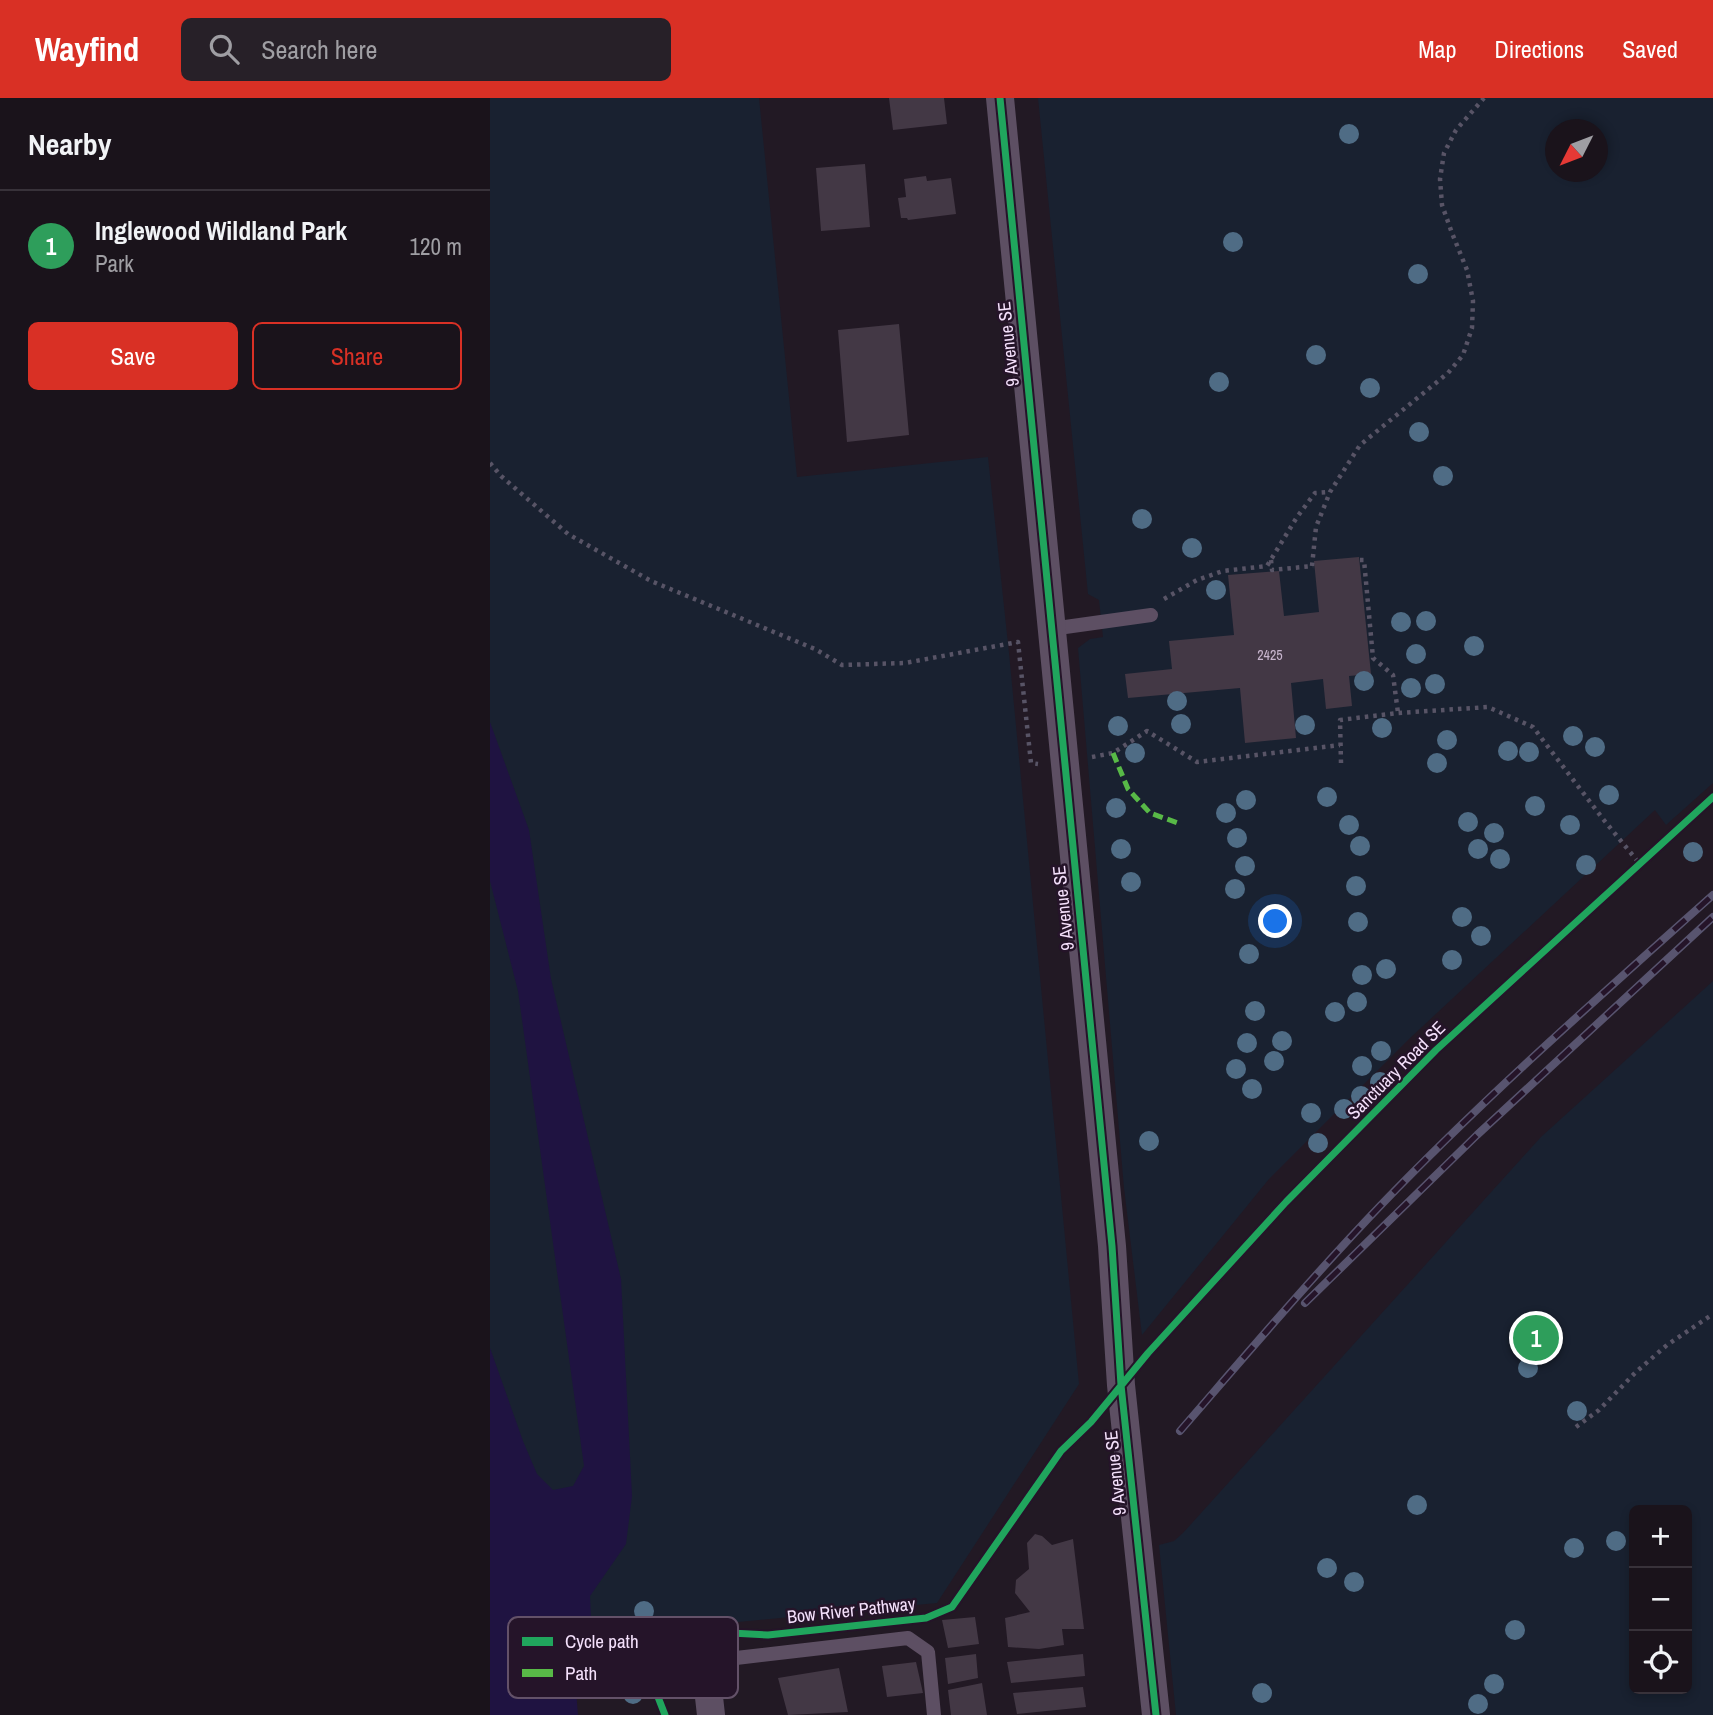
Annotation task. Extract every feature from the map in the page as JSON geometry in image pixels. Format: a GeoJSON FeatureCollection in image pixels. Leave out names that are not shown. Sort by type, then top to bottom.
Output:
{"type":"FeatureCollection","features":[{"type":"Feature","properties":{"kind":"street","name":"9 Avenue SE"},"geometry":{"type":"LineString","coordinates":[[1000,98],[1112,1246],[1121,1385],[1156,1715]]}},
{"type":"Feature","properties":{"kind":"lane"},"geometry":{"type":"LineString","coordinates":[[1051,629],[1151,615]]}},
{"type":"Feature","properties":{"kind":"lane"},"geometry":{"type":"LineString","coordinates":[[738,1658],[908,1638],[928,1652],[934,1715]]}},
{"type":"Feature","properties":{"kind":"path"},"geometry":{"type":"LineString","coordinates":[[1271,559],[1272,570],[1313,566],[1316,527],[1331,492],[1360,444],[1448,373],[1463,355],[1472,328],[1473,301],[1467,270],[1442,205],[1440,179],[1444,153],[1456,130],[1484,98]]}},
{"type":"Feature","properties":{"kind":"path"},"geometry":{"type":"LineString","coordinates":[[490,463],[501,476],[568,534],[650,580],[815,649],[842,665],[905,663],[1018,642],[1031,763],[1039,765]]}},
{"type":"Feature","properties":{"kind":"path"},"geometry":{"type":"LineString","coordinates":[[1151,615],[1162,600],[1197,580],[1223,571],[1267,566],[1297,516],[1315,493],[1331,492]]}},
{"type":"Feature","properties":{"kind":"path"},"geometry":{"type":"LineString","coordinates":[[1360,560],[1363,560],[1373,658],[1393,675],[1398,713]]}},
{"type":"Feature","properties":{"kind":"path"},"geometry":{"type":"LineString","coordinates":[[1340,763],[1340,720],[1398,713],[1488,708],[1533,727],[1639,863]]}},
{"type":"Feature","properties":{"kind":"path"},"geometry":{"type":"LineString","coordinates":[[1084,759],[1113,752],[1147,732],[1197,762],[1340,745]]}},
{"type":"Feature","properties":{"kind":"path"},"geometry":{"type":"LineString","coordinates":[[1629,873],[1648,855]]}},
{"type":"Feature","properties":{"kind":"path"},"geometry":{"type":"LineString","coordinates":[[1576,1427],[1599,1410],[1667,1345],[1713,1314]]}},
{"type":"Feature","properties":{"kind":"shaded area"},"geometry":{"type":"Polygon","coordinates":[[[490,98],[759,98],[797,477],[988,457],[1079,1384],[937,1603],[738,1622],[738,1617],[546,1617],[490,1397],[490,98]]]}},
{"type":"Feature","properties":{"kind":"shaded area"},"geometry":{"type":"Polygon","coordinates":[[[1038,98],[1713,98],[1713,783],[1666,825],[1655,810],[1409,1039],[1269,1179],[1142,1335],[1124,1188],[1078,648],[1090,639],[1103,637],[1099,600],[1088,594],[1038,98]]]}},
{"type":"Feature","properties":{"kind":"shaded area"},"geometry":{"type":"Polygon","coordinates":[[[490,722],[529,830],[551,979],[621,1279],[632,1496],[626,1544],[590,1596],[591,1617],[508,1617],[508,1698],[577,1698],[578,1715],[490,1715],[490,1348],[537,1474],[553,1490],[573,1486],[584,1466],[518,991],[490,881],[490,722]]]}},
{"type":"Feature","properties":{"kind":"shaded area"},"geometry":{"type":"Polygon","coordinates":[[[1713,981],[1713,1715],[1176,1715],[1159,1545],[1174,1541],[1541,1137],[1713,981]]]}},
{"type":"Feature","properties":{"kind":"building"},"geometry":{"type":"Polygon","coordinates":[[[889,98],[944,98],[947,124],[893,130],[889,98]]]}},
{"type":"Feature","properties":{"kind":"building"},"geometry":{"type":"Polygon","coordinates":[[[865,164],[870,227],[821,231],[816,168],[865,164]]]}},
{"type":"Feature","properties":{"kind":"building"},"geometry":{"type":"Polygon","coordinates":[[[926,176],[927,181],[951,178],[956,214],[908,220],[901,218],[898,198],[906,197],[904,179],[926,176]]]}},
{"type":"Feature","properties":{"kind":"building"},"geometry":{"type":"Polygon","coordinates":[[[899,324],[909,435],[847,442],[838,330],[899,324]]]}},
{"type":"Feature","properties":{"kind":"building"},"geometry":{"type":"Polygon","coordinates":[[[1359,557],[1371,674],[1349,676],[1352,706],[1326,709],[1323,679],[1291,683],[1296,738],[1245,743],[1240,688],[1128,698],[1125,674],[1172,669],[1169,641],[1234,635],[1228,575],[1279,571],[1284,616],[1319,612],[1314,561],[1359,557]]]}},
{"type":"Feature","properties":{"kind":"building"},"geometry":{"type":"Polygon","coordinates":[[[1035,1534],[1042,1536],[1052,1545],[1073,1539],[1084,1629],[1062,1629],[1064,1645],[1039,1649],[1008,1647],[1005,1618],[1030,1612],[1015,1593],[1016,1580],[1029,1569],[1027,1543],[1035,1534]]]}},
{"type":"Feature","properties":{"kind":"building"},"geometry":{"type":"Polygon","coordinates":[[[975,1617],[979,1644],[948,1648],[942,1620],[975,1617]]]}},
{"type":"Feature","properties":{"kind":"building"},"geometry":{"type":"Polygon","coordinates":[[[976,1654],[978,1678],[948,1684],[945,1658],[976,1654]]]}},
{"type":"Feature","properties":{"kind":"building"},"geometry":{"type":"Polygon","coordinates":[[[1083,1654],[1085,1676],[1011,1683],[1007,1662],[1083,1654]]]}},
{"type":"Feature","properties":{"kind":"building"},"geometry":{"type":"Polygon","coordinates":[[[916,1662],[923,1693],[887,1697],[882,1666],[916,1662]]]}},
{"type":"Feature","properties":{"kind":"building"},"geometry":{"type":"Polygon","coordinates":[[[839,1668],[848,1712],[788,1715],[778,1678],[839,1668]]]}},
{"type":"Feature","properties":{"kind":"building"},"geometry":{"type":"Polygon","coordinates":[[[982,1683],[987,1715],[951,1715],[948,1690],[982,1683]]]}},
{"type":"Feature","properties":{"kind":"building"},"geometry":{"type":"Polygon","coordinates":[[[1083,1687],[1086,1707],[1017,1714],[1013,1693],[1083,1687]]]}},
{"type":"Feature","properties":{"kind":"railway"},"geometry":{"type":"LineString","coordinates":[[1180,1431],[1329,1260],[1381,1205],[1544,1047],[1713,895]]}},
{"type":"Feature","properties":{"kind":"railway"},"geometry":{"type":"LineString","coordinates":[[1305,1303],[1477,1135],[1713,917]]}},
{"type":"Feature","properties":{"kind":"marked path"},"geometry":{"type":"LineString","coordinates":[[1113,753],[1128,789],[1150,813],[1178,823]]}},
{"type":"Feature","properties":{"kind":"cycle path"},"geometry":{"type":"LineString","coordinates":[[1000,98],[1112,1246],[1121,1385],[1156,1715]]}},
{"type":"Feature","properties":{"kind":"cycle path","name":"Sanctuary Road SE"},"geometry":{"type":"LineString","coordinates":[[738,1633],[768,1635],[926,1618],[952,1607],[1061,1451],[1091,1422],[1148,1353],[1286,1202],[1436,1050],[1713,797]]}},
{"type":"Feature","properties":{"kind":"cycle path","name":"Sanctuary Road SE"},"geometry":{"type":"LineString","coordinates":[[658,1698],[665,1715]]}},
{"type":"Feature","properties":{"kind":"place","name":"Inglewood Wildland Park"},"geometry":{"type":"Point","coordinates":[1536,1338]}}]}
